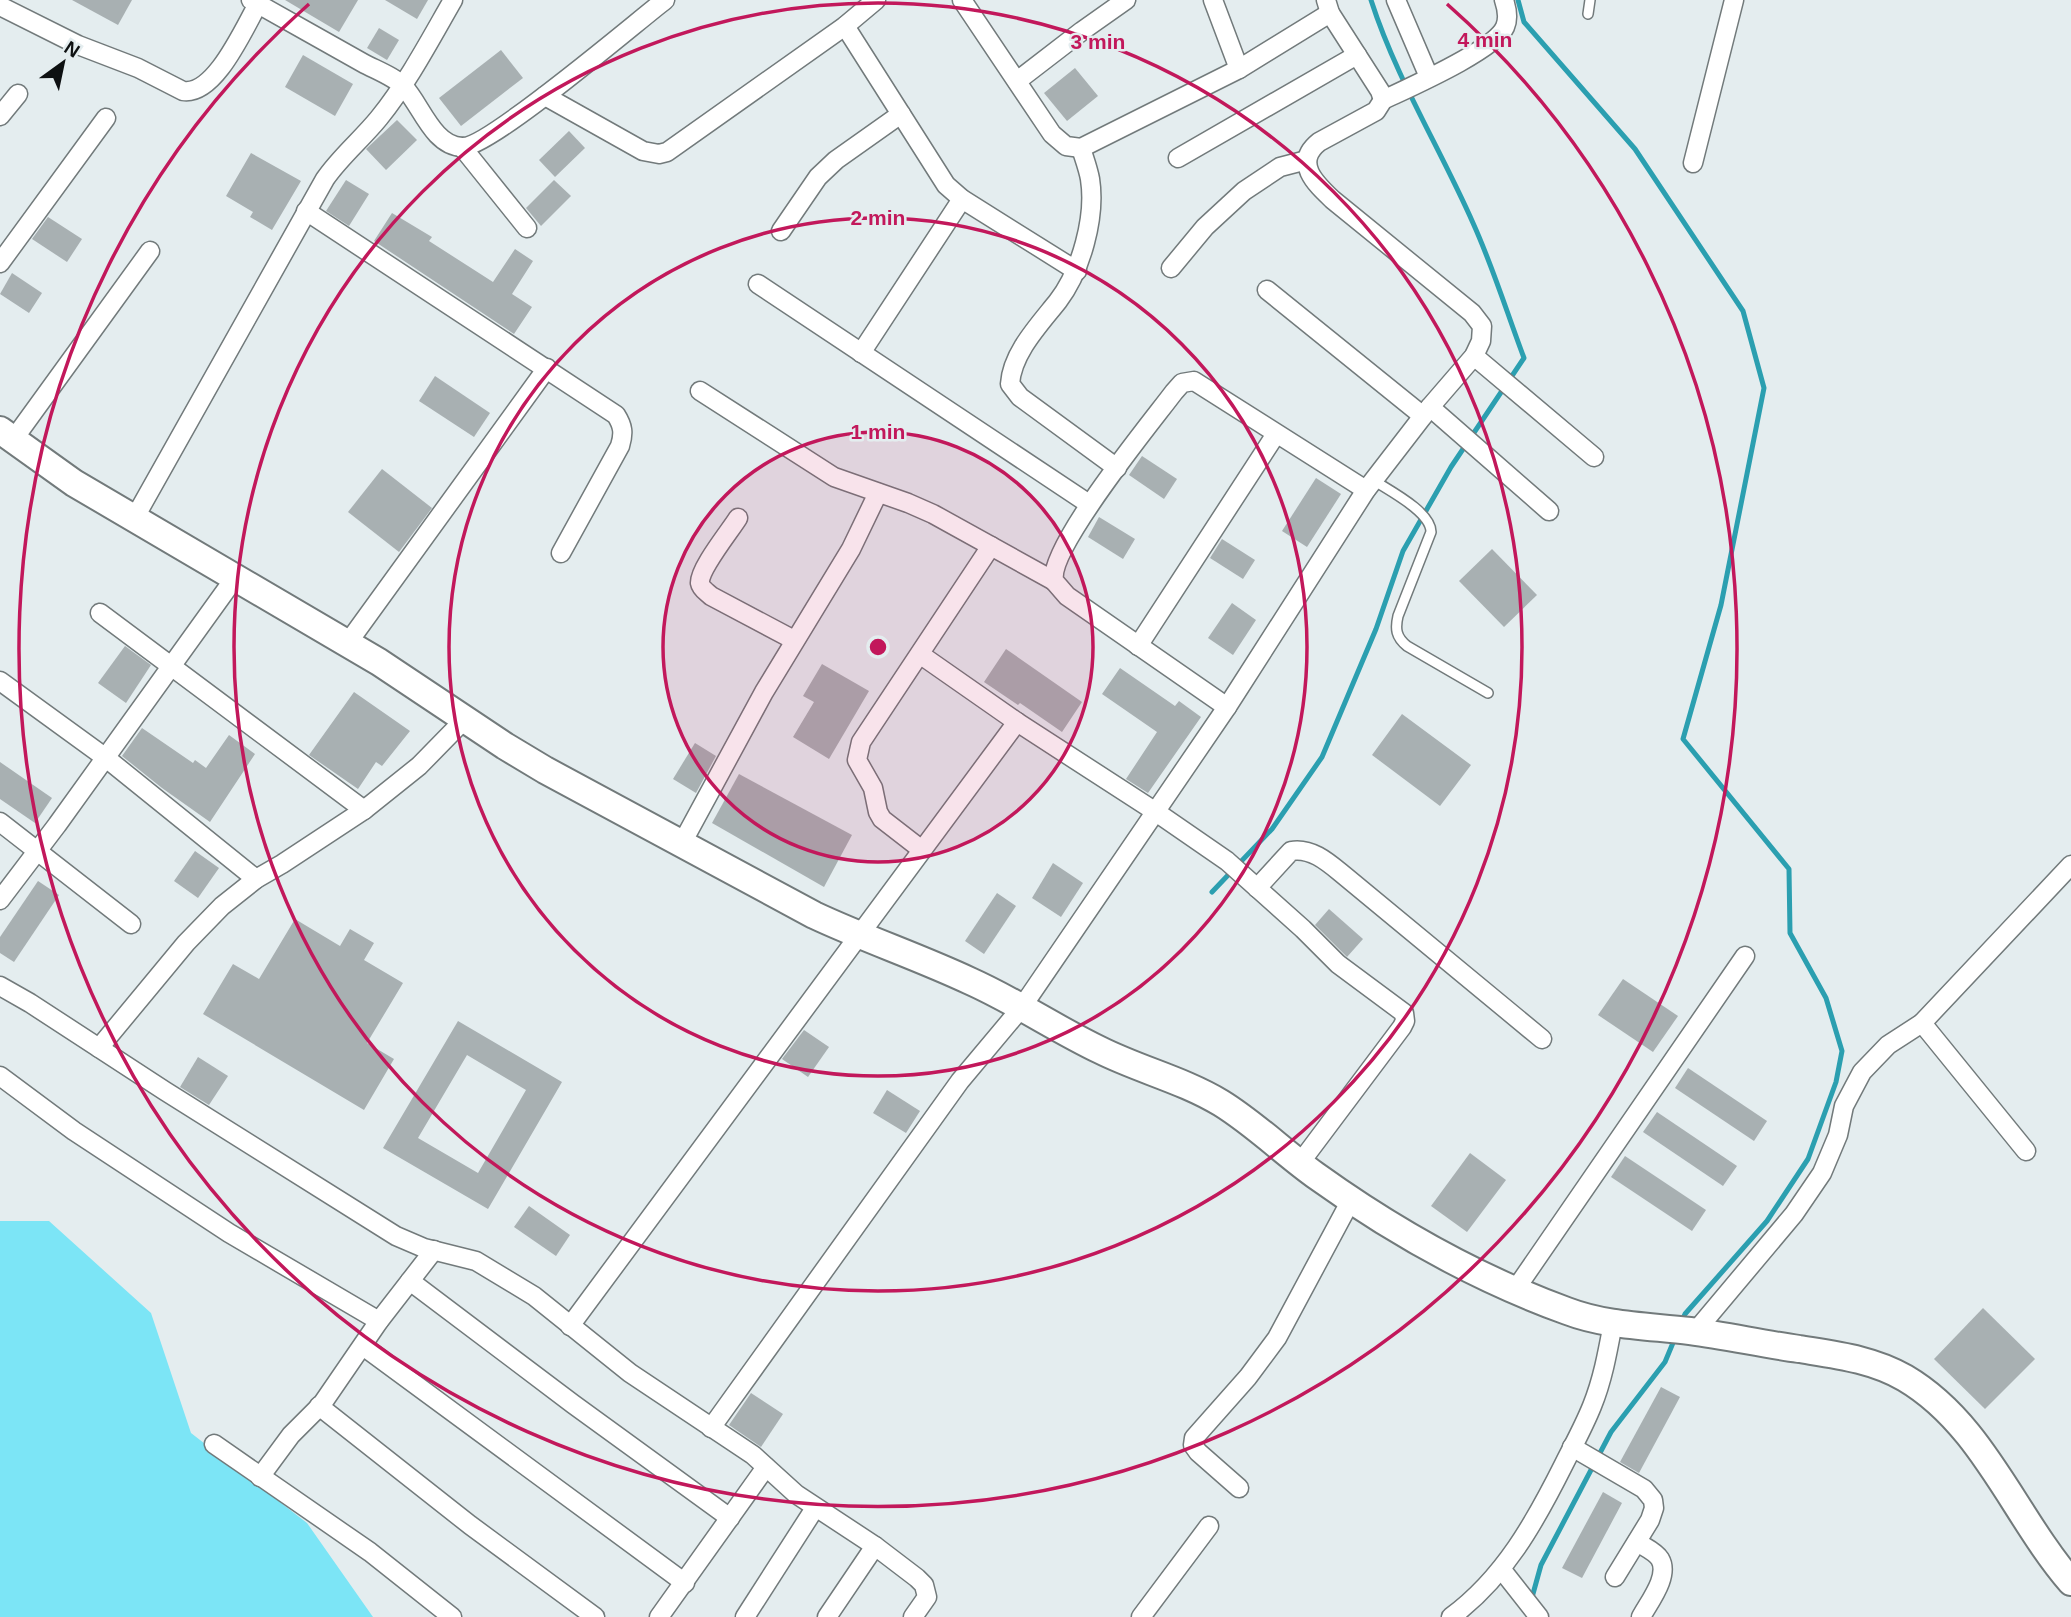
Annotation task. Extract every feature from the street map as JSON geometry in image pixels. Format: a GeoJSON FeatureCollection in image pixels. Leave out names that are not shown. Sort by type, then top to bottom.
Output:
{"type":"FeatureCollection","features":[{"type":"Feature","properties":{"kind":"street"},"geometry":{"type":"LineString","coordinates":[[134,519],[333,167],[379,118],[403,86],[453,0]]}},
{"type":"Feature","properties":{"kind":"street"},"geometry":{"type":"LineString","coordinates":[[0,6],[78,45],[190,92],[202,88],[214,77],[254,2],[403,86],[442,138],[451,145],[467,147],[545,96],[665,0]]}},
{"type":"Feature","properties":{"kind":"street"},"geometry":{"type":"LineString","coordinates":[[545,96],[629,145],[659,154],[676,147],[845,26],[876,0]]}},
{"type":"Feature","properties":{"kind":"street"},"geometry":{"type":"LineString","coordinates":[[962,0],[1052,134],[1066,146],[1081,148],[1239,69],[1328,6],[1383,100]]}},
{"type":"Feature","properties":{"kind":"street"},"geometry":{"type":"LineString","coordinates":[[1017,81],[1082,30],[1126,0]]}},
{"type":"Feature","properties":{"kind":"street"},"geometry":{"type":"LineString","coordinates":[[1213,0],[1239,69]]}},
{"type":"Feature","properties":{"kind":"street"},"geometry":{"type":"LineString","coordinates":[[1396,0],[1425,79]]}},
{"type":"Feature","properties":{"kind":"street"},"geometry":{"type":"LineString","coordinates":[[711,1428],[960,1081],[1022,1007],[1227,706],[1369,485],[1474,356],[1481,341],[1482,327],[1472,313],[1315,183],[1307,160],[1311,148],[1376,111],[1383,100],[1469,57],[1499,36],[1506,25],[1507,10],[1504,0]]}},
{"type":"Feature","properties":{"kind":"street"},"geometry":{"type":"LineString","coordinates":[[1693,163],[1734,0]]}},
{"type":"Feature","properties":{"kind":"street"},"geometry":{"type":"LineString","coordinates":[[845,26],[946,185],[962,199],[1077,271]]}},
{"type":"Feature","properties":{"kind":"street"},"geometry":{"type":"LineString","coordinates":[[1178,158],[1357,55]]}},
{"type":"Feature","properties":{"kind":"street"},"geometry":{"type":"LineString","coordinates":[[0,116],[18,94]]}},
{"type":"Feature","properties":{"kind":"street"},"geometry":{"type":"LineString","coordinates":[[781,231],[818,177],[836,160],[901,114]]}},
{"type":"Feature","properties":{"kind":"street"},"geometry":{"type":"LineString","coordinates":[[0,263],[106,118]]}},
{"type":"Feature","properties":{"kind":"street"},"geometry":{"type":"LineString","coordinates":[[462,147],[527,229]]}},
{"type":"Feature","properties":{"kind":"street"},"geometry":{"type":"LineString","coordinates":[[1081,148],[1090,180],[1086,245],[1077,271],[1017,359],[1011,372],[1010,384],[1020,397],[1117,468]]}},
{"type":"Feature","properties":{"kind":"street"},"geometry":{"type":"LineString","coordinates":[[1171,268],[1205,227],[1244,191],[1280,167],[1307,160]]}},
{"type":"Feature","properties":{"kind":"street"},"geometry":{"type":"LineString","coordinates":[[861,353],[962,199]]}},
{"type":"Feature","properties":{"kind":"street"},"geometry":{"type":"LineString","coordinates":[[306,211],[616,415],[623,435],[620,446],[561,553]]}},
{"type":"Feature","properties":{"kind":"street"},"geometry":{"type":"LineString","coordinates":[[150,251],[6,435],[74,483],[425,691],[545,770],[681,845],[814,915],[858,936],[923,960],[1022,1007],[1098,1049],[1181,1082],[1225,1105],[1351,1200],[1415,1242],[1450,1261],[1570,1313],[1613,1322],[1832,1353],[1866,1361],[1907,1379],[1934,1399],[1959,1423],[2000,1479],[2048,1555],[2071,1582]]}},
{"type":"Feature","properties":{"kind":"street"},"geometry":{"type":"LineString","coordinates":[[758,284],[1089,504]]}},
{"type":"Feature","properties":{"kind":"street"},"geometry":{"type":"LineString","coordinates":[[1267,290],[1427,412],[1458,432],[1549,510]]}},
{"type":"Feature","properties":{"kind":"street"},"geometry":{"type":"LineString","coordinates":[[1474,356],[1594,457]]}},
{"type":"Feature","properties":{"kind":"street"},"geometry":{"type":"LineString","coordinates":[[347,644],[547,368]]}},
{"type":"Feature","properties":{"kind":"street"},"geometry":{"type":"LineString","coordinates":[[1054,581],[1055,564],[1089,504],[1182,383],[1194,381],[1211,390],[1276,434],[1369,485]]}},
{"type":"Feature","properties":{"kind":"street"},"geometry":{"type":"LineString","coordinates":[[700,391],[834,477],[933,514],[1054,581],[1067,596],[1227,706]]}},
{"type":"Feature","properties":{"kind":"street"},"geometry":{"type":"LineString","coordinates":[[1138,646],[1276,434]]}},
{"type":"Feature","properties":{"kind":"street"},"geometry":{"type":"LineString","coordinates":[[681,845],[794,640],[851,549],[878,493]]}},
{"type":"Feature","properties":{"kind":"street"},"geometry":{"type":"LineString","coordinates":[[738,518],[704,569],[700,580],[702,588],[711,596],[794,640]]}},
{"type":"Feature","properties":{"kind":"street"},"geometry":{"type":"LineString","coordinates":[[922,850],[889,825],[878,812],[873,788],[859,766],[857,754],[861,742],[991,546]]}},
{"type":"Feature","properties":{"kind":"street"},"geometry":{"type":"LineString","coordinates":[[0,901],[233,579]]}},
{"type":"Feature","properties":{"kind":"street"},"geometry":{"type":"LineString","coordinates":[[100,613],[364,810]]}},
{"type":"Feature","properties":{"kind":"street"},"geometry":{"type":"LineString","coordinates":[[921,654],[1017,722],[1227,861],[1338,964],[1396,1005],[1405,1016],[1402,1027],[1300,1163]]}},
{"type":"Feature","properties":{"kind":"street"},"geometry":{"type":"LineString","coordinates":[[0,681],[106,758],[256,878]]}},
{"type":"Feature","properties":{"kind":"street"},"geometry":{"type":"LineString","coordinates":[[99,1048],[186,943],[222,906],[256,878],[364,810],[419,766],[465,719]]}},
{"type":"Feature","properties":{"kind":"street"},"geometry":{"type":"LineString","coordinates":[[570,1326],[1017,722]]}},
{"type":"Feature","properties":{"kind":"street"},"geometry":{"type":"LineString","coordinates":[[0,822],[131,925]]}},
{"type":"Feature","properties":{"kind":"street"},"geometry":{"type":"LineString","coordinates":[[1251,882],[1292,851],[1314,855],[1346,877],[1542,1039]]}},
{"type":"Feature","properties":{"kind":"street"},"geometry":{"type":"LineString","coordinates":[[1684,1330],[1794,1214],[1822,1173],[1838,1135],[1844,1106],[1862,1072],[1888,1045],[1922,1023],[2071,865]]}},
{"type":"Feature","properties":{"kind":"street"},"geometry":{"type":"LineString","coordinates":[[1515,1290],[1745,956]]}},
{"type":"Feature","properties":{"kind":"street"},"geometry":{"type":"LineString","coordinates":[[0,986],[375,1224],[411,1244],[476,1261],[534,1296],[630,1373],[765,1467],[815,1508],[875,1546],[924,1585],[927,1597],[913,1617]]}},
{"type":"Feature","properties":{"kind":"street"},"geometry":{"type":"LineString","coordinates":[[1922,1023],[2026,1151]]}},
{"type":"Feature","properties":{"kind":"street"},"geometry":{"type":"LineString","coordinates":[[0,1076],[74,1131],[208,1219],[379,1321]]}},
{"type":"Feature","properties":{"kind":"street"},"geometry":{"type":"LineString","coordinates":[[1240,1488],[1198,1452],[1193,1445],[1194,1438],[1248,1377],[1277,1338],[1351,1200]]}},
{"type":"Feature","properties":{"kind":"street"},"geometry":{"type":"LineString","coordinates":[[260,1477],[291,1435],[319,1406],[379,1321],[434,1250]]}},
{"type":"Feature","properties":{"kind":"street"},"geometry":{"type":"LineString","coordinates":[[410,1281],[730,1518]]}},
{"type":"Feature","properties":{"kind":"street"},"geometry":{"type":"LineString","coordinates":[[1451,1617],[1510,1560],[1552,1488],[1593,1404],[1606,1360],[1613,1322]]}},
{"type":"Feature","properties":{"kind":"street"},"geometry":{"type":"LineString","coordinates":[[363,1346],[685,1583]]}},
{"type":"Feature","properties":{"kind":"street"},"geometry":{"type":"LineString","coordinates":[[319,1406],[470,1525],[595,1617]]}},
{"type":"Feature","properties":{"kind":"street"},"geometry":{"type":"LineString","coordinates":[[214,1444],[370,1552],[452,1617]]}},
{"type":"Feature","properties":{"kind":"street"},"geometry":{"type":"LineString","coordinates":[[1572,1447],[1644,1489],[1653,1500],[1654,1508],[1650,1520],[1615,1577]]}},
{"type":"Feature","properties":{"kind":"street"},"geometry":{"type":"LineString","coordinates":[[659,1617],[765,1467]]}},
{"type":"Feature","properties":{"kind":"street"},"geometry":{"type":"LineString","coordinates":[[745,1617],[815,1508]]}},
{"type":"Feature","properties":{"kind":"street"},"geometry":{"type":"LineString","coordinates":[[1141,1617],[1209,1527]]}},
{"type":"Feature","properties":{"kind":"street"},"geometry":{"type":"LineString","coordinates":[[1637,1542],[1658,1557],[1663,1569],[1661,1579],[1641,1617]]}},
{"type":"Feature","properties":{"kind":"street"},"geometry":{"type":"LineString","coordinates":[[827,1617],[875,1546]]}},
{"type":"Feature","properties":{"kind":"street"},"geometry":{"type":"LineString","coordinates":[[1502,1570],[1533,1609]]}},
{"type":"Feature","properties":{"kind":"lane"},"geometry":{"type":"LineString","coordinates":[[1588,14],[1590,0]]}},
{"type":"Feature","properties":{"kind":"lane"},"geometry":{"type":"LineString","coordinates":[[1369,485],[1412,506],[1427,518],[1431,525],[1431,532],[1398,616],[1396,628],[1399,639],[1488,693]]}},
{"type":"Feature","properties":{"kind":"shaded area"},"geometry":{"type":"Polygon","coordinates":[[[0,1221],[49,1221],[151,1313],[191,1433],[307,1523],[373,1617],[0,1617],[0,1221]]]}},
{"type":"Feature","properties":{"kind":"building"},"geometry":{"type":"Polygon","coordinates":[[[72,0],[132,0],[118,25],[72,0]]]}},
{"type":"Feature","properties":{"kind":"building"},"geometry":{"type":"Polygon","coordinates":[[[285,0],[358,0],[339,32],[285,0]]]}},
{"type":"Feature","properties":{"kind":"building"},"geometry":{"type":"Polygon","coordinates":[[[385,0],[428,0],[417,19],[385,0]]]}},
{"type":"Feature","properties":{"kind":"building"},"geometry":{"type":"Polygon","coordinates":[[[379,28],[399,40],[387,60],[367,48],[379,28]]]}},
{"type":"Feature","properties":{"kind":"building"},"geometry":{"type":"Polygon","coordinates":[[[501,50],[523,78],[461,126],[439,98],[501,50]]]}},
{"type":"Feature","properties":{"kind":"building"},"geometry":{"type":"Polygon","coordinates":[[[303,55],[353,84],[335,116],[285,87],[303,55]]]}},
{"type":"Feature","properties":{"kind":"building"},"geometry":{"type":"Polygon","coordinates":[[[1075,68],[1098,96],[1067,121],[1044,93],[1075,68]]]}},
{"type":"Feature","properties":{"kind":"building"},"geometry":{"type":"Polygon","coordinates":[[[397,120],[417,140],[386,170],[366,149],[397,120]]]}},
{"type":"Feature","properties":{"kind":"building"},"geometry":{"type":"Polygon","coordinates":[[[569,131],[585,148],[555,177],[539,160],[569,131]]]}},
{"type":"Feature","properties":{"kind":"building"},"geometry":{"type":"Polygon","coordinates":[[[251,153],[301,181],[272,230],[250,217],[253,212],[226,196],[251,153]]]}},
{"type":"Feature","properties":{"kind":"building"},"geometry":{"type":"Polygon","coordinates":[[[346,180],[369,194],[349,226],[326,211],[346,180]]]}},
{"type":"Feature","properties":{"kind":"building"},"geometry":{"type":"Polygon","coordinates":[[[554,180],[571,196],[541,226],[526,208],[554,180]]]}},
{"type":"Feature","properties":{"kind":"building"},"geometry":{"type":"Polygon","coordinates":[[[392,213],[432,237],[429,241],[493,282],[515,249],[533,261],[512,294],[532,307],[514,334],[374,241],[392,213]]]}},
{"type":"Feature","properties":{"kind":"building"},"geometry":{"type":"Polygon","coordinates":[[[48,217],[82,239],[67,262],[32,239],[48,217]]]}},
{"type":"Feature","properties":{"kind":"building"},"geometry":{"type":"Polygon","coordinates":[[[12,273],[42,293],[29,313],[0,294],[12,273]]]}},
{"type":"Feature","properties":{"kind":"building"},"geometry":{"type":"Polygon","coordinates":[[[435,376],[490,413],[474,437],[419,401],[435,376]]]}},
{"type":"Feature","properties":{"kind":"building"},"geometry":{"type":"Polygon","coordinates":[[[1142,456],[1177,479],[1164,499],[1129,475],[1142,456]]]}},
{"type":"Feature","properties":{"kind":"building"},"geometry":{"type":"Polygon","coordinates":[[[382,469],[432,508],[399,552],[348,512],[382,469]]]}},
{"type":"Feature","properties":{"kind":"building"},"geometry":{"type":"Polygon","coordinates":[[[1316,478],[1341,494],[1307,547],[1282,531],[1316,478]]]}},
{"type":"Feature","properties":{"kind":"building"},"geometry":{"type":"Polygon","coordinates":[[[1099,517],[1135,539],[1123,559],[1088,537],[1099,517]]]}},
{"type":"Feature","properties":{"kind":"building"},"geometry":{"type":"Polygon","coordinates":[[[1222,539],[1255,560],[1243,579],[1210,558],[1222,539]]]}},
{"type":"Feature","properties":{"kind":"building"},"geometry":{"type":"Polygon","coordinates":[[[1492,549],[1537,595],[1504,627],[1459,581],[1492,549]]]}},
{"type":"Feature","properties":{"kind":"building"},"geometry":{"type":"Polygon","coordinates":[[[1232,603],[1256,620],[1233,655],[1208,638],[1232,603]]]}},
{"type":"Feature","properties":{"kind":"building"},"geometry":{"type":"Polygon","coordinates":[[[125,646],[151,665],[126,703],[98,683],[125,646]]]}},
{"type":"Feature","properties":{"kind":"building"},"geometry":{"type":"Polygon","coordinates":[[[1006,649],[1082,702],[1062,732],[984,682],[1006,649]]]}},
{"type":"Feature","properties":{"kind":"building"},"geometry":{"type":"Polygon","coordinates":[[[822,664],[869,691],[829,759],[793,737],[814,702],[803,696],[822,664]]]}},
{"type":"Feature","properties":{"kind":"building"},"geometry":{"type":"Polygon","coordinates":[[[1120,668],[1175,706],[1179,701],[1201,717],[1148,793],[1126,779],[1157,732],[1102,694],[1120,668]]]}},
{"type":"Feature","properties":{"kind":"building"},"geometry":{"type":"Polygon","coordinates":[[[354,692],[410,731],[382,766],[376,762],[358,789],[309,755],[354,692]]]}},
{"type":"Feature","properties":{"kind":"building"},"geometry":{"type":"Polygon","coordinates":[[[1402,714],[1471,765],[1440,806],[1372,755],[1402,714]]]}},
{"type":"Feature","properties":{"kind":"building"},"geometry":{"type":"Polygon","coordinates":[[[142,728],[193,763],[195,760],[206,768],[229,735],[255,754],[210,822],[122,756],[142,728]]]}},
{"type":"Feature","properties":{"kind":"building"},"geometry":{"type":"Polygon","coordinates":[[[695,743],[716,756],[696,793],[673,779],[695,743]]]}},
{"type":"Feature","properties":{"kind":"building"},"geometry":{"type":"Polygon","coordinates":[[[0,762],[52,798],[35,823],[0,799],[0,762]]]}},
{"type":"Feature","properties":{"kind":"building"},"geometry":{"type":"Polygon","coordinates":[[[739,774],[852,835],[824,887],[712,823],[739,774]]]}},
{"type":"Feature","properties":{"kind":"building"},"geometry":{"type":"Polygon","coordinates":[[[195,851],[219,868],[198,898],[174,881],[195,851]]]}},
{"type":"Feature","properties":{"kind":"building"},"geometry":{"type":"Polygon","coordinates":[[[1053,863],[1083,883],[1061,917],[1032,898],[1053,863]]]}},
{"type":"Feature","properties":{"kind":"building"},"geometry":{"type":"Polygon","coordinates":[[[38,881],[59,895],[14,962],[0,953],[0,937],[38,881]]]}},
{"type":"Feature","properties":{"kind":"building"},"geometry":{"type":"Polygon","coordinates":[[[997,893],[1016,906],[984,954],[965,941],[997,893]]]}},
{"type":"Feature","properties":{"kind":"building"},"geometry":{"type":"Polygon","coordinates":[[[1329,909],[1363,939],[1347,957],[1315,925],[1329,909]]]}},
{"type":"Feature","properties":{"kind":"building"},"geometry":{"type":"Polygon","coordinates":[[[295,919],[340,946],[350,929],[374,943],[364,960],[403,983],[367,1043],[394,1059],[364,1110],[203,1014],[233,964],[259,979],[295,919]]]}},
{"type":"Feature","properties":{"kind":"building"},"geometry":{"type":"Polygon","coordinates":[[[1623,979],[1678,1016],[1653,1052],[1598,1015],[1623,979]]]}},
{"type":"Feature","properties":{"kind":"building"},"geometry":{"type":"Polygon","coordinates":[[[458,1021],[562,1082],[488,1209],[383,1148],[458,1021]],[[467,1055],[418,1138],[478,1173],[526,1090],[467,1055]]]}},
{"type":"Feature","properties":{"kind":"building"},"geometry":{"type":"Polygon","coordinates":[[[804,1030],[829,1047],[808,1077],[782,1059],[804,1030]]]}},
{"type":"Feature","properties":{"kind":"building"},"geometry":{"type":"Polygon","coordinates":[[[198,1057],[228,1076],[209,1105],[180,1087],[198,1057]]]}},
{"type":"Feature","properties":{"kind":"building"},"geometry":{"type":"Polygon","coordinates":[[[1688,1068],[1767,1121],[1754,1141],[1675,1088],[1688,1068]]]}},
{"type":"Feature","properties":{"kind":"building"},"geometry":{"type":"Polygon","coordinates":[[[887,1090],[920,1111],[906,1133],[873,1113],[887,1090]]]}},
{"type":"Feature","properties":{"kind":"building"},"geometry":{"type":"Polygon","coordinates":[[[1657,1112],[1737,1166],[1723,1186],[1643,1132],[1657,1112]]]}},
{"type":"Feature","properties":{"kind":"building"},"geometry":{"type":"Polygon","coordinates":[[[1470,1153],[1506,1180],[1467,1232],[1431,1206],[1470,1153]]]}},
{"type":"Feature","properties":{"kind":"building"},"geometry":{"type":"Polygon","coordinates":[[[1625,1156],[1706,1210],[1692,1231],[1611,1177],[1625,1156]]]}},
{"type":"Feature","properties":{"kind":"building"},"geometry":{"type":"Polygon","coordinates":[[[529,1206],[570,1235],[556,1256],[514,1227],[529,1206]]]}},
{"type":"Feature","properties":{"kind":"building"},"geometry":{"type":"Polygon","coordinates":[[[1983,1308],[2035,1359],[1985,1409],[1934,1359],[1983,1308]]]}},
{"type":"Feature","properties":{"kind":"building"},"geometry":{"type":"Polygon","coordinates":[[[1661,1387],[1680,1397],[1639,1473],[1620,1462],[1661,1387]]]}},
{"type":"Feature","properties":{"kind":"building"},"geometry":{"type":"Polygon","coordinates":[[[751,1393],[783,1414],[761,1447],[729,1425],[751,1393]]]}},
{"type":"Feature","properties":{"kind":"building"},"geometry":{"type":"Polygon","coordinates":[[[1603,1492],[1622,1503],[1582,1578],[1562,1568],[1603,1492]]]}},
{"type":"Feature","properties":{"kind":"waterway"},"geometry":{"type":"LineString","coordinates":[[1212,892],[1272,829],[1322,757],[1376,629],[1403,551],[1451,467],[1524,358],[1480,240],[1393,57],[1371,0]]}},
{"type":"Feature","properties":{"kind":"waterway"},"geometry":{"type":"LineString","coordinates":[[1518,0],[1524,22],[1635,149],[1743,311],[1764,388],[1721,605],[1683,739],[1789,869],[1790,933],[1826,998],[1842,1051],[1836,1082],[1808,1159],[1767,1221],[1685,1314],[1681,1322]]}},
{"type":"Feature","properties":{"kind":"waterway"},"geometry":{"type":"LineString","coordinates":[[1531,1601],[1541,1565],[1611,1432],[1665,1362],[1675,1338]]}}]}
